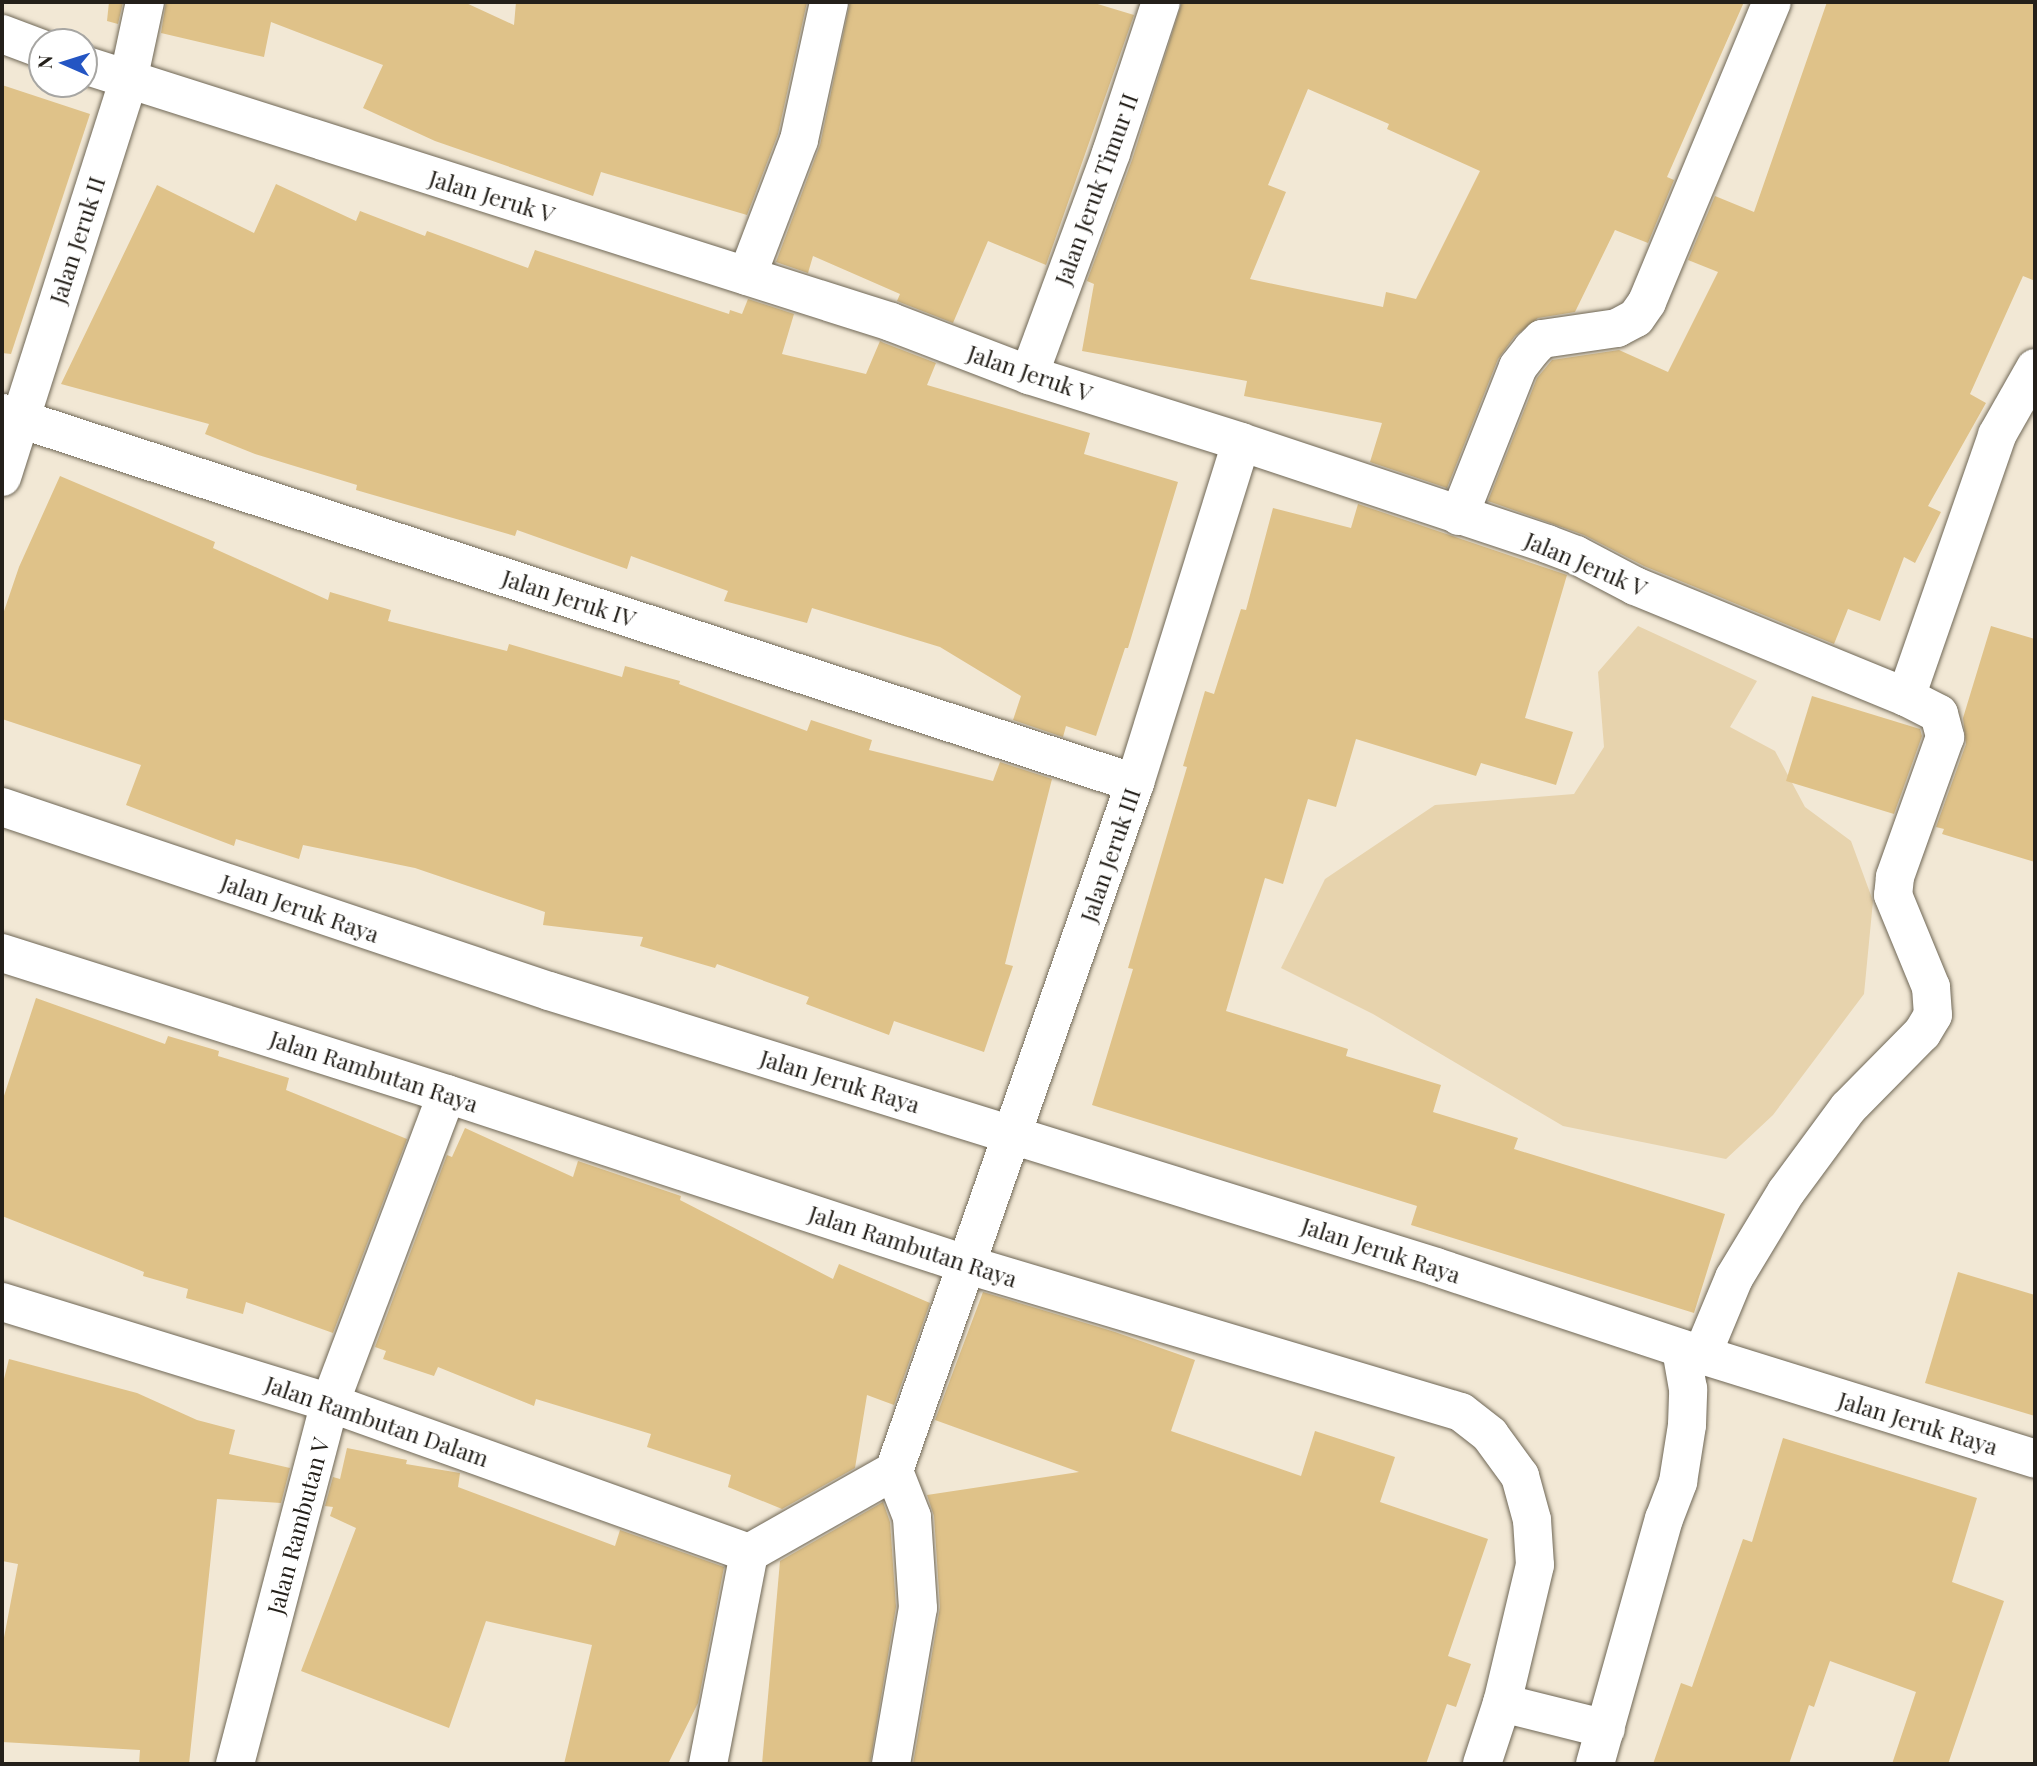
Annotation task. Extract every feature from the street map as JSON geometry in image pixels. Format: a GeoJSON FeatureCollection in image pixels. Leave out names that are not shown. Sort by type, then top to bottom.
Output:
{"type":"FeatureCollection","features":[{"type":"Feature","properties":{"kind":"street","name":"Jalan Jeruk II"},"geometry":{"type":"LineString","coordinates":[[2,477],[11,416],[128,81],[145,2]]}},
{"type":"Feature","properties":{"kind":"street"},"geometry":{"type":"LineString","coordinates":[[747,276],[799,140],[828,2]]}},
{"type":"Feature","properties":{"kind":"street","name":"Jalan Jeruk Timur II"},"geometry":{"type":"LineString","coordinates":[[1029,375],[1111,153],[1161,2]]}},
{"type":"Feature","properties":{"kind":"street"},"geometry":{"type":"LineString","coordinates":[[1459,516],[1518,367],[1532,349],[1542,339],[1617,328],[1636,318],[1647,302],[1772,2]]}},
{"type":"Feature","properties":{"kind":"street"},"geometry":{"type":"LineString","coordinates":[[2,34],[28,44]]}},
{"type":"Feature","properties":{"kind":"street","name":"Jalan Jeruk V"},"geometry":{"type":"LineString","coordinates":[[98,70],[891,322],[1029,375],[1241,442],[1576,555],[1635,586],[1906,697],[1939,714],[1945,737],[1895,877],[1893,895],[1931,987],[1933,1014],[1922,1033],[1848,1108],[1786,1192],[1691,1352]]}},
{"type":"Feature","properties":{"kind":"street"},"geometry":{"type":"LineString","coordinates":[[1906,697],[1997,435],[2035,368]]}},
{"type":"Feature","properties":{"kind":"street","name":"Jalan Jeruk IV"},"geometry":{"type":"LineString","coordinates":[[11,416],[1135,783]]}},
{"type":"Feature","properties":{"kind":"street","name":"Jalan Jeruk III"},"geometry":{"type":"LineString","coordinates":[[894,1471],[1135,783],[1241,442]]}},
{"type":"Feature","properties":{"kind":"street","name":"Jalan Jeruk Raya"},"geometry":{"type":"LineString","coordinates":[[2,807],[550,991],[1436,1267],[1691,1352],[2035,1459]]}},
{"type":"Feature","properties":{"kind":"street","name":"Jalan Rambutan Raya"},"geometry":{"type":"LineString","coordinates":[[2,953],[447,1094],[968,1265],[1461,1412],[1490,1435],[1520,1476],[1532,1520],[1535,1565],[1502,1703],[1482,1764]]}},
{"type":"Feature","properties":{"kind":"street","name":"Jalan Rambutan V"},"geometry":{"type":"LineString","coordinates":[[235,1764],[330,1403],[447,1094]]}},
{"type":"Feature","properties":{"kind":"street","name":"Jalan Rambutan Dalam"},"geometry":{"type":"LineString","coordinates":[[3,1310],[330,1403],[748,1553]]}},
{"type":"Feature","properties":{"kind":"street"},"geometry":{"type":"LineString","coordinates":[[1502,1703],[1600,1746],[1664,1519],[1678,1482],[1688,1413],[1691,1352]]}},
{"type":"Feature","properties":{"kind":"street"},"geometry":{"type":"LineString","coordinates":[[708,1764],[748,1553],[894,1471],[912,1517],[918,1608],[891,1764]]}},
{"type":"Feature","properties":{"kind":"shaded area"},"geometry":{"type":"Polygon","coordinates":[[[1638,626],[1757,681],[1730,727],[1775,751],[1805,807],[1851,841],[1873,901],[1864,994],[1773,1115],[1726,1159],[1563,1126],[1373,1014],[1281,968],[1325,879],[1435,805],[1574,794],[1604,747],[1598,672],[1638,626]]]}},
{"type":"Feature","properties":{"kind":"building"},"geometry":{"type":"Polygon","coordinates":[[[109,2],[123,2],[118,24],[107,21],[109,2]]]}},
{"type":"Feature","properties":{"kind":"building"},"geometry":{"type":"Polygon","coordinates":[[[166,2],[464,2],[514,25],[516,2],[807,2],[778,134],[747,215],[601,172],[593,196],[435,141],[363,108],[383,65],[271,22],[264,57],[161,33],[166,2]]]}},
{"type":"Feature","properties":{"kind":"building"},"geometry":{"type":"Polygon","coordinates":[[[850,2],[1091,2],[1134,15],[1046,265],[988,241],[953,323],[897,301],[900,294],[813,256],[808,273],[776,262],[820,145],[850,2]]]}},
{"type":"Feature","properties":{"kind":"building"},"geometry":{"type":"Polygon","coordinates":[[[1182,2],[1744,2],[1667,177],[1674,180],[1648,243],[1615,230],[1575,312],[1538,318],[1515,336],[1498,359],[1447,488],[1370,462],[1382,423],[1244,396],[1247,381],[1082,351],[1094,284],[1087,281],[1132,160],[1182,2]],[[1308,89],[1268,185],[1286,192],[1250,279],[1383,307],[1386,292],[1416,299],[1480,171],[1387,129],[1389,124],[1308,89]]]}},
{"type":"Feature","properties":{"kind":"building"},"geometry":{"type":"Polygon","coordinates":[[[1827,2],[2035,2],[2035,281],[2023,276],[1970,394],[1986,403],[1928,506],[1941,512],[1915,563],[1904,557],[1880,621],[1848,609],[1834,644],[1644,566],[1584,535],[1488,501],[1537,378],[1552,360],[1619,350],[1668,372],[1718,272],[1688,260],[1715,196],[1754,212],[1827,2]]]}},
{"type":"Feature","properties":{"kind":"building"},"geometry":{"type":"Polygon","coordinates":[[[2,85],[28,94],[28,98],[41,98],[90,114],[11,354],[2,353],[2,85]]]}},
{"type":"Feature","properties":{"kind":"building"},"geometry":{"type":"Polygon","coordinates":[[[276,184],[356,221],[360,211],[425,236],[427,231],[528,268],[535,250],[729,314],[730,310],[742,314],[748,299],[794,314],[782,354],[866,374],[880,341],[936,363],[927,385],[1090,433],[1084,454],[1178,482],[1128,648],[1125,648],[1096,736],[1066,726],[1063,737],[1013,720],[1021,696],[940,647],[812,608],[807,623],[724,601],[728,591],[631,556],[627,569],[517,530],[515,536],[356,490],[357,485],[255,454],[205,434],[209,424],[61,384],[157,185],[254,233],[276,184]]]}},
{"type":"Feature","properties":{"kind":"building"},"geometry":{"type":"Polygon","coordinates":[[[60,476],[215,542],[213,548],[328,600],[330,592],[391,610],[388,621],[507,651],[509,644],[622,677],[625,666],[680,681],[679,684],[807,731],[811,720],[872,740],[869,750],[993,781],[1000,762],[1052,779],[1005,964],[1013,966],[984,1052],[894,1021],[889,1035],[806,1004],[809,997],[717,964],[715,968],[640,946],[643,937],[543,925],[545,912],[415,868],[303,845],[299,859],[236,839],[234,846],[126,805],[141,765],[2,719],[2,617],[19,567],[60,476]]]}},
{"type":"Feature","properties":{"kind":"building"},"geometry":{"type":"Polygon","coordinates":[[[1358,504],[1567,575],[1525,718],[1573,732],[1556,785],[1481,763],[1476,776],[1356,739],[1336,807],[1308,799],[1283,884],[1265,878],[1226,1011],[1348,1049],[1346,1056],[1441,1085],[1433,1112],[1518,1138],[1514,1149],[1725,1214],[1694,1313],[1411,1225],[1417,1206],[1092,1105],[1133,969],[1128,968],[1187,767],[1183,766],[1205,691],[1214,694],[1241,609],[1246,610],[1273,508],[1351,528],[1358,504]]]}},
{"type":"Feature","properties":{"kind":"building"},"geometry":{"type":"Polygon","coordinates":[[[1991,626],[2035,639],[2035,862],[1942,834],[1944,829],[1936,827],[1966,744],[1963,718],[1991,626]]]}},
{"type":"Feature","properties":{"kind":"building"},"geometry":{"type":"Polygon","coordinates":[[[1812,696],[1920,729],[1922,736],[1894,814],[1786,781],[1812,696]]]}},
{"type":"Feature","properties":{"kind":"building"},"geometry":{"type":"Polygon","coordinates":[[[36,998],[165,1044],[168,1036],[219,1051],[218,1056],[289,1078],[286,1090],[407,1139],[333,1333],[246,1302],[243,1314],[186,1298],[188,1289],[143,1276],[144,1272],[2,1216],[2,1102],[36,998]]]}},
{"type":"Feature","properties":{"kind":"building"},"geometry":{"type":"Polygon","coordinates":[[[465,1128],[573,1177],[578,1161],[681,1196],[680,1200],[833,1279],[839,1264],[930,1303],[894,1405],[867,1395],[855,1468],[782,1509],[728,1487],[731,1475],[647,1447],[651,1434],[536,1399],[534,1406],[438,1367],[434,1376],[383,1359],[386,1351],[375,1347],[447,1155],[452,1157],[465,1128]]]}},
{"type":"Feature","properties":{"kind":"building"},"geometry":{"type":"Polygon","coordinates":[[[1958,1272],[2035,1295],[2035,1416],[1925,1383],[1958,1272]]]}},
{"type":"Feature","properties":{"kind":"building"},"geometry":{"type":"Polygon","coordinates":[[[983,1292],[1115,1332],[1195,1360],[1171,1431],[1301,1476],[1315,1431],[1395,1457],[1380,1502],[1488,1539],[1448,1656],[1471,1664],[1456,1707],[1447,1704],[1426,1764],[913,1764],[940,1607],[934,1516],[927,1495],[1079,1472],[935,1420],[983,1292]]]}},
{"type":"Feature","properties":{"kind":"building"},"geometry":{"type":"Polygon","coordinates":[[[9,1359],[137,1393],[197,1420],[235,1430],[229,1454],[290,1468],[281,1503],[217,1499],[189,1764],[139,1764],[140,1750],[2,1742],[2,1648],[18,1564],[2,1561],[2,1387],[9,1359]]]}},
{"type":"Feature","properties":{"kind":"building"},"geometry":{"type":"Polygon","coordinates":[[[1783,1438],[1977,1498],[1952,1582],[2004,1601],[1948,1764],[1892,1764],[1916,1692],[1830,1661],[1814,1707],[1809,1705],[1789,1764],[1653,1764],[1681,1683],[1692,1687],[1743,1539],[1752,1542],[1783,1438]]]}},
{"type":"Feature","properties":{"kind":"building"},"geometry":{"type":"Polygon","coordinates":[[[347,1448],[407,1460],[406,1464],[460,1473],[458,1487],[615,1546],[620,1530],[724,1567],[698,1703],[668,1764],[564,1764],[592,1645],[486,1621],[449,1728],[301,1671],[356,1528],[330,1516],[333,1507],[325,1506],[333,1477],[340,1479],[347,1448]]]}},
{"type":"Feature","properties":{"kind":"building"},"geometry":{"type":"Polygon","coordinates":[[[883,1502],[890,1522],[896,1607],[870,1764],[762,1764],[780,1561],[883,1502]]]}}]}
